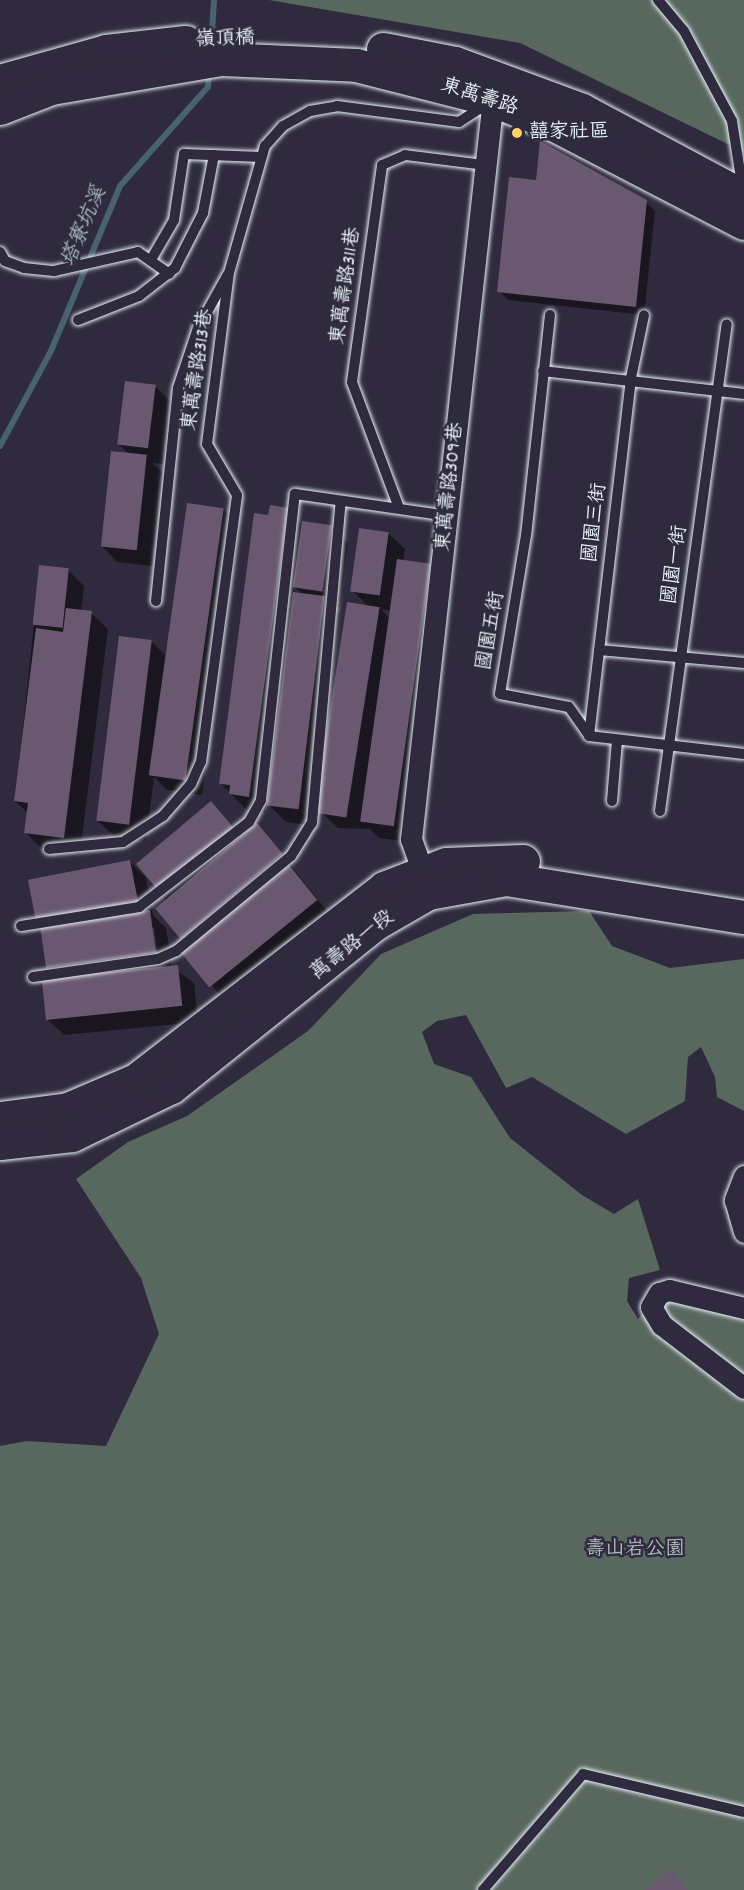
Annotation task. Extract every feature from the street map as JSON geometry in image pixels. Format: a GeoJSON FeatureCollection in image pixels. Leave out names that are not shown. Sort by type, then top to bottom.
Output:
{"type":"FeatureCollection","features":[{"type":"Feature","properties":{"kind":"main road","name":"嶺頂橋"},"geometry":{"type":"LineString","coordinates":[[54,76],[106,51],[258,39],[395,50]]}},
{"type":"Feature","properties":{"kind":"main road","name":"東萬壽路"},"geometry":{"type":"LineString","coordinates":[[395,50],[494,88],[553,124],[744,223]]}},
{"type":"Feature","properties":{"kind":"main road","name":"嶺頂橋"},"geometry":{"type":"LineString","coordinates":[[54,76],[221,59],[299,59]]}},
{"type":"Feature","properties":{"kind":"main road","name":"東萬壽路"},"geometry":{"type":"LineString","coordinates":[[299,59],[494,88],[582,110],[744,197]]}},
{"type":"Feature","properties":{"kind":"main road"},"geometry":{"type":"LineString","coordinates":[[0,81],[54,76]]}},
{"type":"Feature","properties":{"kind":"main road"},"geometry":{"type":"LineString","coordinates":[[0,108],[54,76]]}},
{"type":"Feature","properties":{"kind":"main road","name":"萬壽路一段"},"geometry":{"type":"LineString","coordinates":[[0,1143],[72,1136],[171,1087],[427,882],[471,860],[510,859],[744,894]]}},
{"type":"Feature","properties":{"kind":"main road","name":"萬壽路一段"},"geometry":{"type":"LineString","coordinates":[[0,1118],[69,1109],[136,1080],[384,888],[427,882],[506,879],[744,917]]}},
{"type":"Feature","properties":{"kind":"street","name":"東萬壽路309巷"},"geometry":{"type":"LineString","coordinates":[[427,882],[411,839],[449,516],[484,165],[494,88]]}},
{"type":"Feature","properties":{"kind":"street"},"geometry":{"type":"LineString","coordinates":[[744,1176],[735,1200],[744,1232]]}},
{"type":"Feature","properties":{"kind":"street"},"geometry":{"type":"LineString","coordinates":[[744,1308],[669,1290],[659,1293],[651,1307],[662,1325],[744,1388]]}},
{"type":"Feature","properties":{"kind":"lane"},"geometry":{"type":"LineString","coordinates":[[658,0],[684,31],[732,121],[744,197]]}},
{"type":"Feature","properties":{"kind":"lane","name":"東萬壽路313巷"},"geometry":{"type":"LineString","coordinates":[[49,849],[123,842],[163,816],[191,784],[201,762],[237,495],[207,444],[229,273],[261,157],[283,126],[310,111],[337,106],[459,122],[494,88]]}},
{"type":"Feature","properties":{"kind":"lane"},"geometry":{"type":"LineString","coordinates":[[152,258],[174,220],[184,154],[261,157]]}},
{"type":"Feature","properties":{"kind":"lane"},"geometry":{"type":"LineString","coordinates":[[78,320],[139,296],[169,274],[202,213],[214,155]]}},
{"type":"Feature","properties":{"kind":"lane","name":"東萬壽路311巷"},"geometry":{"type":"LineString","coordinates":[[399,508],[352,382],[382,165],[405,155],[484,165]]}},
{"type":"Feature","properties":{"kind":"lane"},"geometry":{"type":"LineString","coordinates":[[0,252],[5,261],[24,268],[54,271],[122,252],[152,258],[169,274]]}},
{"type":"Feature","properties":{"kind":"lane"},"geometry":{"type":"LineString","coordinates":[[156,601],[178,388],[198,328],[229,273]]}},
{"type":"Feature","properties":{"kind":"lane","name":"國園五街"},"geometry":{"type":"LineString","coordinates":[[550,315],[526,534],[500,694],[569,707],[589,736]]}},
{"type":"Feature","properties":{"kind":"lane","name":"國園三街"},"geometry":{"type":"LineString","coordinates":[[589,736],[631,378],[644,315]]}},
{"type":"Feature","properties":{"kind":"lane","name":"國園一街"},"geometry":{"type":"LineString","coordinates":[[660,811],[727,325]]}},
{"type":"Feature","properties":{"kind":"lane"},"geometry":{"type":"LineString","coordinates":[[543,371],[631,378],[744,394]]}},
{"type":"Feature","properties":{"kind":"lane"},"geometry":{"type":"LineString","coordinates":[[21,927],[139,907],[249,822],[261,800],[295,494],[449,516]]}},
{"type":"Feature","properties":{"kind":"lane"},"geometry":{"type":"LineString","coordinates":[[33,977],[158,959],[176,951],[291,856],[312,823],[341,501]]}},
{"type":"Feature","properties":{"kind":"lane"},"geometry":{"type":"LineString","coordinates":[[599,650],[681,660],[744,663]]}},
{"type":"Feature","properties":{"kind":"lane"},"geometry":{"type":"LineString","coordinates":[[589,736],[744,754]]}},
{"type":"Feature","properties":{"kind":"lane"},"geometry":{"type":"LineString","coordinates":[[612,801],[617,740]]}},
{"type":"Feature","properties":{"kind":"lane"},"geometry":{"type":"LineString","coordinates":[[483,1890],[583,1774],[744,1812]]}},
{"type":"Feature","properties":{"kind":"green space"},"geometry":{"type":"Polygon","coordinates":[[[269,0],[744,0],[744,152],[520,43],[269,0]]]}},
{"type":"Feature","properties":{"kind":"green space","name":"壽山岩公園"},"geometry":{"type":"Polygon","coordinates":[[[589,911],[612,946],[670,968],[744,959],[744,1111],[717,1097],[715,1077],[701,1047],[688,1057],[685,1101],[626,1134],[532,1077],[506,1088],[466,1015],[437,1021],[422,1032],[434,1064],[471,1077],[510,1138],[582,1195],[614,1214],[638,1199],[660,1270],[629,1278],[627,1301],[638,1319],[653,1299],[744,1308],[744,1890],[0,1890],[0,1446],[26,1441],[106,1446],[159,1334],[141,1278],[76,1179],[128,1142],[187,1116],[308,1031],[381,954],[473,914],[589,911]]]}},
{"type":"Feature","properties":{"kind":"building"},"geometry":{"type":"Polygon","coordinates":[[[540,141],[647,200],[636,307],[497,292],[509,177],[536,180],[540,141]]]}},
{"type":"Feature","properties":{"kind":"building"},"geometry":{"type":"Polygon","coordinates":[[[125,381],[156,385],[148,448],[117,445],[125,381]]]}},
{"type":"Feature","properties":{"kind":"building"},"geometry":{"type":"Polygon","coordinates":[[[111,451],[147,455],[137,550],[101,546],[111,451]]]}},
{"type":"Feature","properties":{"kind":"building"},"geometry":{"type":"Polygon","coordinates":[[[187,503],[224,508],[185,780],[149,775],[187,503]]]}},
{"type":"Feature","properties":{"kind":"building"},"geometry":{"type":"Polygon","coordinates":[[[270,505],[288,508],[249,797],[229,794],[230,785],[219,784],[254,513],[268,515],[270,505]]]}},
{"type":"Feature","properties":{"kind":"building"},"geometry":{"type":"Polygon","coordinates":[[[302,521],[332,525],[322,592],[293,587],[302,521]]]}},
{"type":"Feature","properties":{"kind":"building"},"geometry":{"type":"Polygon","coordinates":[[[359,528],[389,532],[380,596],[350,591],[359,528]]]}},
{"type":"Feature","properties":{"kind":"building"},"geometry":{"type":"Polygon","coordinates":[[[397,559],[431,564],[394,826],[360,821],[397,559]]]}},
{"type":"Feature","properties":{"kind":"building"},"geometry":{"type":"Polygon","coordinates":[[[39,565],[69,568],[63,628],[33,625],[39,565]]]}},
{"type":"Feature","properties":{"kind":"building"},"geometry":{"type":"Polygon","coordinates":[[[293,592],[325,596],[299,809],[267,805],[293,592]]]}},
{"type":"Feature","properties":{"kind":"building"},"geometry":{"type":"Polygon","coordinates":[[[347,602],[380,607],[346,818],[314,812],[347,602]]]}},
{"type":"Feature","properties":{"kind":"building"},"geometry":{"type":"Polygon","coordinates":[[[66,608],[92,611],[64,838],[24,833],[28,803],[14,801],[36,628],[63,632],[66,608]]]}},
{"type":"Feature","properties":{"kind":"building"},"geometry":{"type":"Polygon","coordinates":[[[119,636],[152,640],[129,825],[96,821],[119,636]]]}},
{"type":"Feature","properties":{"kind":"building"},"geometry":{"type":"Polygon","coordinates":[[[211,801],[233,828],[158,891],[136,864],[211,801]]]}},
{"type":"Feature","properties":{"kind":"building"},"geometry":{"type":"Polygon","coordinates":[[[257,823],[283,854],[181,939],[155,908],[257,823]]]}},
{"type":"Feature","properties":{"kind":"building"},"geometry":{"type":"Polygon","coordinates":[[[130,860],[138,901],[36,921],[28,880],[130,860]]]}},
{"type":"Feature","properties":{"kind":"building"},"geometry":{"type":"Polygon","coordinates":[[[289,865],[317,900],[209,987],[181,952],[289,865]]]}},
{"type":"Feature","properties":{"kind":"building"},"geometry":{"type":"Polygon","coordinates":[[[150,910],[156,953],[46,968],[40,925],[150,910]]]}},
{"type":"Feature","properties":{"kind":"building"},"geometry":{"type":"Polygon","coordinates":[[[178,965],[182,1006],[46,1020],[42,979],[178,965]]]}},
{"type":"Feature","properties":{"kind":"building"},"geometry":{"type":"Polygon","coordinates":[[[672,1870],[687,1890],[645,1890],[672,1870]]]}},
{"type":"Feature","properties":{"kind":"waterway","name":"塔寮坑溪"},"geometry":{"type":"LineString","coordinates":[[211,50],[214,0]]}},
{"type":"Feature","properties":{"kind":"waterway","name":"塔寮坑溪"},"geometry":{"type":"LineString","coordinates":[[0,446],[51,351],[120,186],[208,87],[209,72]]}},
{"type":"Feature","properties":{"kind":"place","name":"囍家社區"},"geometry":{"type":"Point","coordinates":[517,133]}}]}
